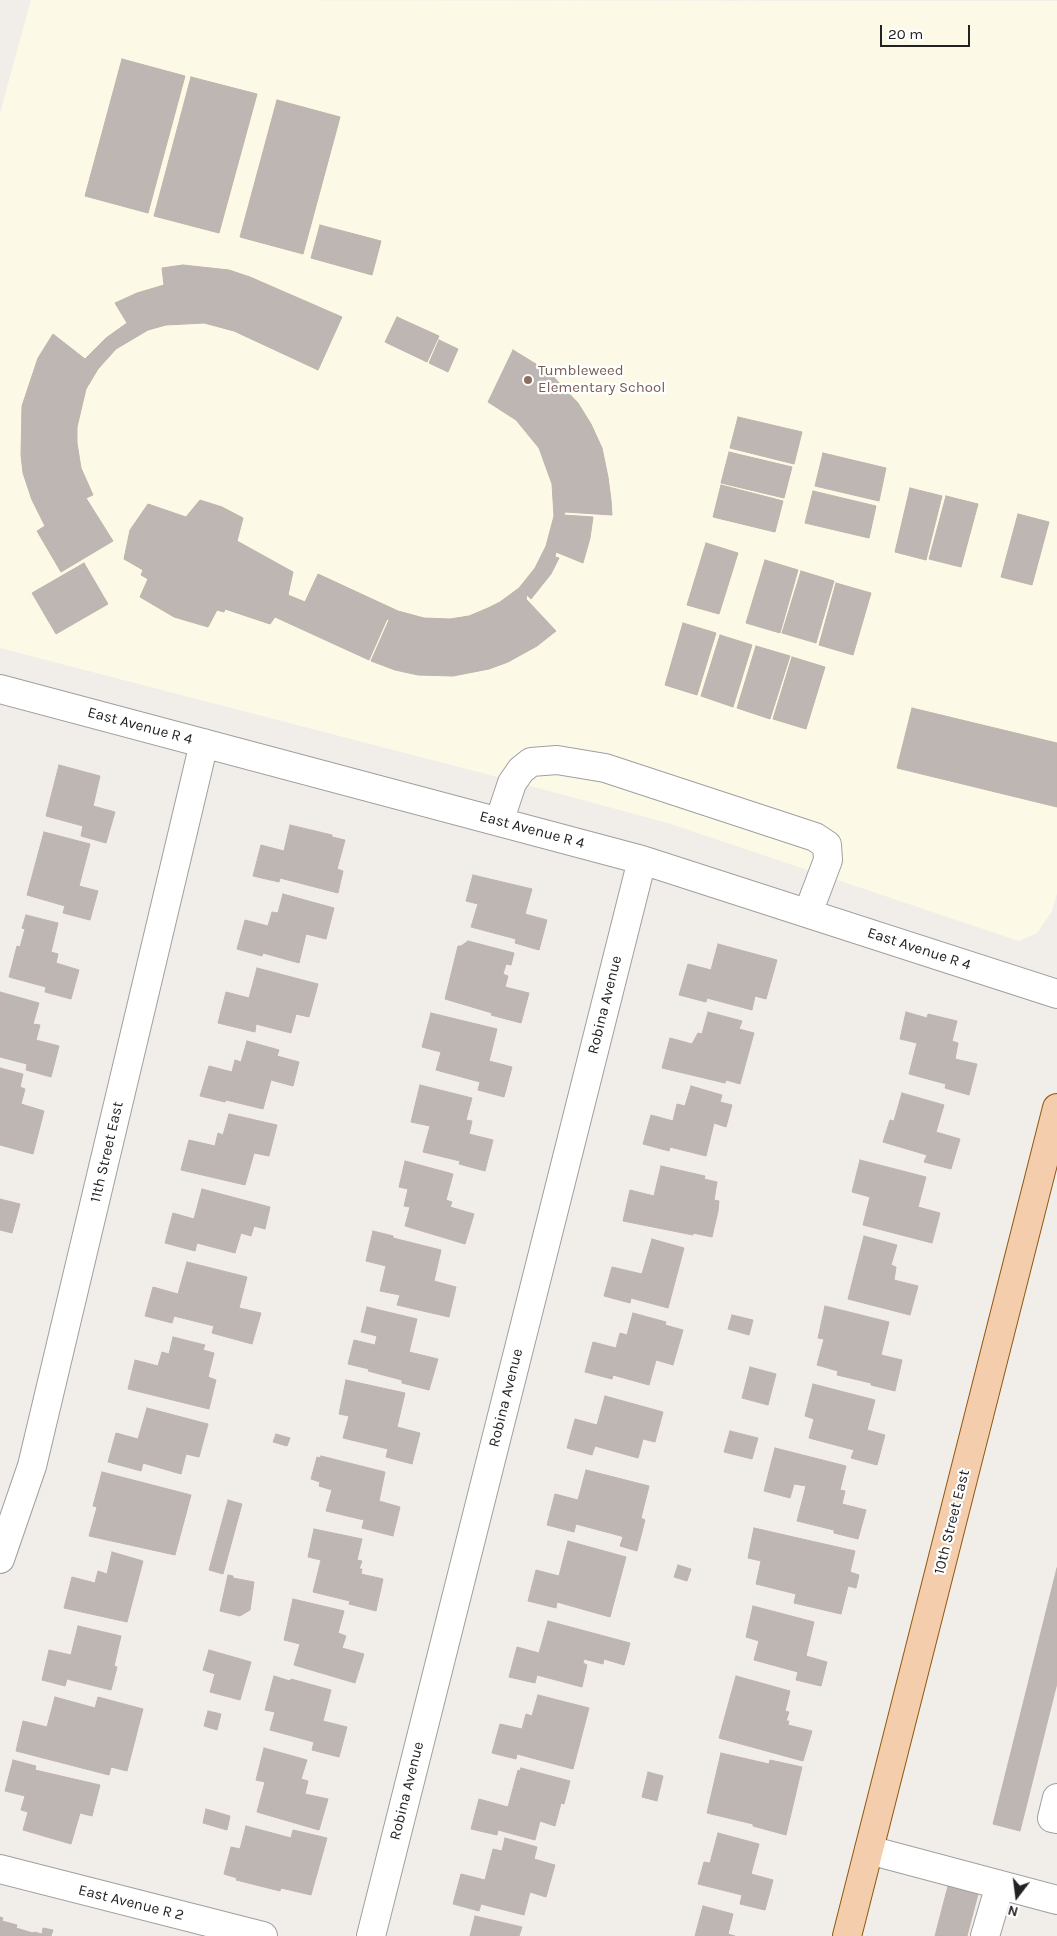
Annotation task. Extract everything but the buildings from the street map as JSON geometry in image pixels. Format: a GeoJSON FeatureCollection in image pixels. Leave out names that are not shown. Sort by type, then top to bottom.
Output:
{"type":"FeatureCollection","features":[{"type":"Feature","properties":{"kind":"main road","name":"10th Street East"},"geometry":{"type":"LineString","coordinates":[[847,1936],[1057,1108]]}},
{"type":"Feature","properties":{"kind":"street","name":"East Avenue R 4"},"geometry":{"type":"LineString","coordinates":[[0,689],[642,860],[1057,994]]}},
{"type":"Feature","properties":{"kind":"street","name":"11th Street East"},"geometry":{"type":"LineString","coordinates":[[0,1559],[32,1466],[204,743]]}},
{"type":"Feature","properties":{"kind":"street"},"geometry":{"type":"LineString","coordinates":[[499,822],[512,783],[521,770],[531,762],[557,760],[605,768],[815,837],[827,845],[828,860],[808,913]]}},
{"type":"Feature","properties":{"kind":"street","name":"Robina Avenue"},"geometry":{"type":"LineString","coordinates":[[370,1936],[642,860]]}},
{"type":"Feature","properties":{"kind":"street"},"geometry":{"type":"LineString","coordinates":[[1057,1798],[1052,1818],[1057,1819]]}},
{"type":"Feature","properties":{"kind":"street"},"geometry":{"type":"LineString","coordinates":[[869,1850],[1057,1900]]}},
{"type":"Feature","properties":{"kind":"street","name":"East Avenue R 2"},"geometry":{"type":"LineString","coordinates":[[0,1869],[263,1936]]}},
{"type":"Feature","properties":{"kind":"street"},"geometry":{"type":"LineString","coordinates":[[986,1936],[1000,1885]]}},
{"type":"Feature","properties":{"kind":"shaded area","name":"Tumbleweed Elementary School"},"geometry":{"type":"Polygon","coordinates":[[[31,0],[1057,1],[1057,893],[1052,911],[1037,933],[1019,941],[668,823],[0,648],[0,113],[31,0]]]}},
{"type":"Feature","properties":{"kind":"place","name":"Tumbleweed Elementary School"},"geometry":{"type":"Point","coordinates":[528,380]}}]}
